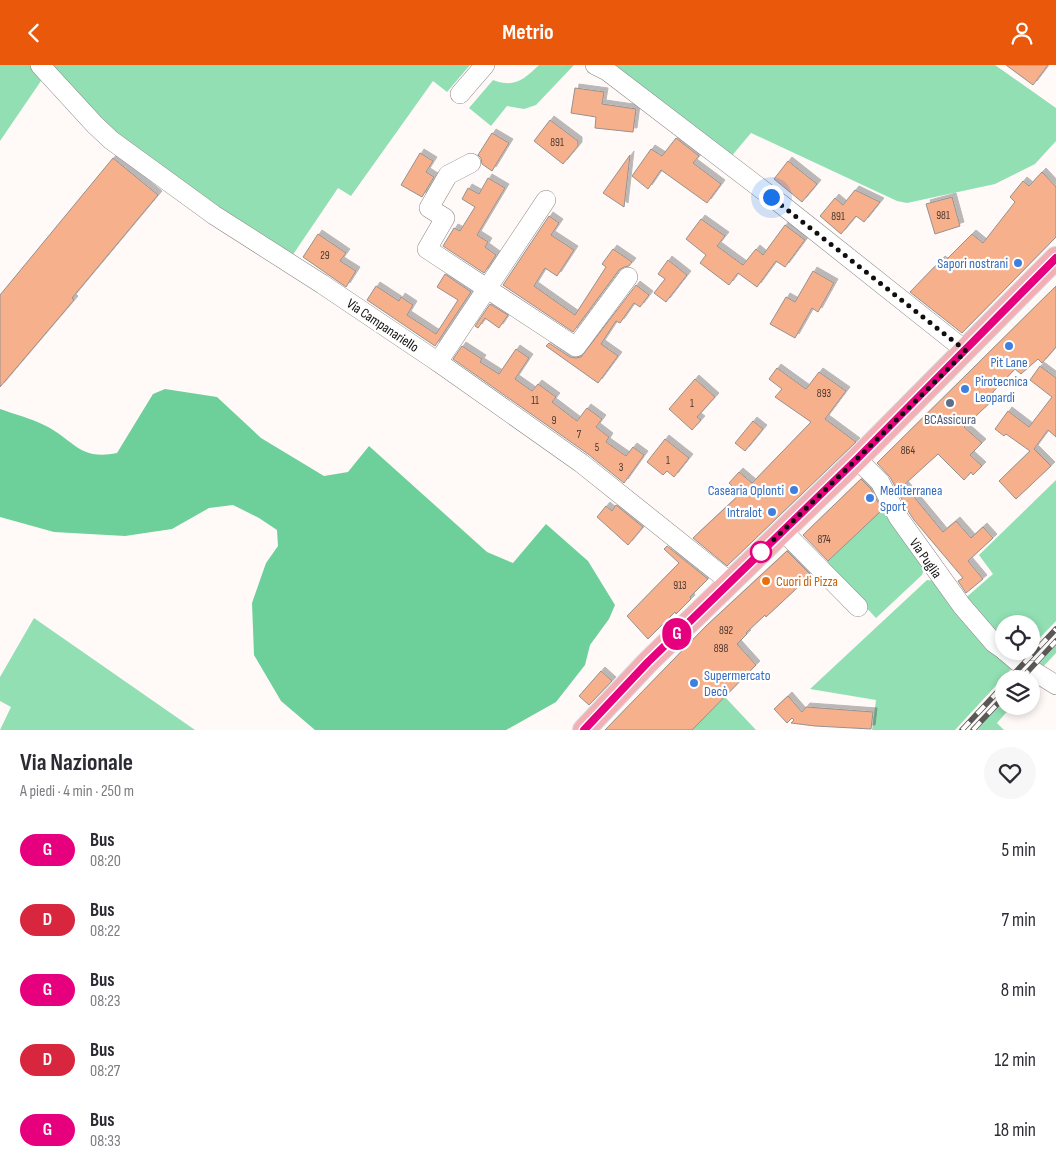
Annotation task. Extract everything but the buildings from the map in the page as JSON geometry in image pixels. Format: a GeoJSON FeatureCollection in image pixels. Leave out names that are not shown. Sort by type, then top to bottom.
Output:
{"type":"FeatureCollection","features":[{"type":"Feature","properties":{"kind":"main road"},"geometry":{"type":"LineString","coordinates":[[584,730],[648,662],[857,459],[1056,258]]}},
{"type":"Feature","properties":{"kind":"street","name":"Via Campanariello"},"geometry":{"type":"LineString","coordinates":[[40,65],[111,140],[214,215],[322,284],[438,362],[582,463],[730,582]]}},
{"type":"Feature","properties":{"kind":"street"},"geometry":{"type":"LineString","coordinates":[[460,94],[484,65]]}},
{"type":"Feature","properties":{"kind":"street"},"geometry":{"type":"LineString","coordinates":[[595,65],[607,71],[771,197],[966,351]]}},
{"type":"Feature","properties":{"kind":"street"},"geometry":{"type":"LineString","coordinates":[[471,163],[448,175],[429,208],[445,217],[427,249],[576,347],[628,277]]}},
{"type":"Feature","properties":{"kind":"street"},"geometry":{"type":"LineString","coordinates":[[438,362],[546,200]]}},
{"type":"Feature","properties":{"kind":"street","name":"Via Puglia"},"geometry":{"type":"LineString","coordinates":[[857,459],[880,482],[898,517],[962,606],[995,644]]}},
{"type":"Feature","properties":{"kind":"street"},"geometry":{"type":"LineString","coordinates":[[783,531],[858,607]]}},
{"type":"Feature","properties":{"kind":"street","name":"Via Puglia"},"geometry":{"type":"LineString","coordinates":[[1018,660],[1056,685]]}},
{"type":"Feature","properties":{"kind":"green space"},"geometry":{"type":"Polygon","coordinates":[[[0,65],[31,65],[43,78],[0,141],[0,65]]]}},
{"type":"Feature","properties":{"kind":"green space"},"geometry":{"type":"Polygon","coordinates":[[[48,65],[470,65],[447,92],[433,81],[351,196],[338,188],[290,259],[118,138],[48,65]]]}},
{"type":"Feature","properties":{"kind":"green space"},"geometry":{"type":"Polygon","coordinates":[[[539,65],[574,65],[536,105],[524,109],[507,106],[491,126],[469,108],[493,80],[513,83],[528,75],[539,65]]]}},
{"type":"Feature","properties":{"kind":"green space"},"geometry":{"type":"Polygon","coordinates":[[[608,65],[995,65],[1056,108],[1056,141],[1035,164],[995,184],[907,203],[897,201],[751,133],[730,158],[608,65]]]}},
{"type":"Feature","properties":{"kind":"green space"},"geometry":{"type":"Polygon","coordinates":[[[165,389],[217,397],[261,438],[324,476],[348,472],[369,446],[487,552],[513,563],[546,524],[588,561],[615,605],[609,619],[590,645],[585,665],[556,702],[506,730],[315,730],[281,701],[254,655],[252,603],[266,563],[278,546],[277,530],[259,518],[233,505],[209,508],[172,529],[125,536],[54,532],[0,517],[0,409],[44,425],[85,451],[104,455],[117,453],[153,394],[165,389]]]}},
{"type":"Feature","properties":{"kind":"green space"},"geometry":{"type":"Polygon","coordinates":[[[1056,480],[1056,621],[1040,638],[1040,615],[995,615],[995,636],[962,601],[993,574],[979,555],[1056,480]]]}},
{"type":"Feature","properties":{"kind":"green space"},"geometry":{"type":"Polygon","coordinates":[[[886,506],[894,526],[924,569],[922,575],[876,618],[825,564],[886,506]]]}},
{"type":"Feature","properties":{"kind":"green space"},"geometry":{"type":"Polygon","coordinates":[[[927,580],[934,581],[995,644],[995,660],[1010,660],[1015,665],[1010,670],[995,670],[995,687],[955,730],[872,730],[876,700],[810,689],[927,580]]]}},
{"type":"Feature","properties":{"kind":"green space"},"geometry":{"type":"Polygon","coordinates":[[[34,618],[195,730],[0,730],[11,707],[0,701],[0,677],[34,618]]]}},
{"type":"Feature","properties":{"kind":"green space"},"geometry":{"type":"Polygon","coordinates":[[[1056,645],[1056,653],[1040,670],[1036,667],[1056,645]]]}},
{"type":"Feature","properties":{"kind":"green space"},"geometry":{"type":"Polygon","coordinates":[[[725,697],[756,730],[692,730],[725,697]]]}},
{"type":"Feature","properties":{"kind":"green space"},"geometry":{"type":"Polygon","coordinates":[[[995,711],[995,715],[1004,715],[997,723],[1004,730],[977,730],[995,711]]]}},
{"type":"Feature","properties":{"kind":"railway"},"geometry":{"type":"LineString","coordinates":[[1017,670],[1056,629]]}},
{"type":"Feature","properties":{"kind":"railway"},"geometry":{"type":"LineString","coordinates":[[1029,670],[1056,641]]}},
{"type":"Feature","properties":{"kind":"railway"},"geometry":{"type":"LineString","coordinates":[[962,730],[995,695]]}},
{"type":"Feature","properties":{"kind":"railway"},"geometry":{"type":"LineString","coordinates":[[973,730],[995,707]]}},
{"type":"Feature","properties":{"kind":"bus line","name":"G"},"geometry":{"type":"LineString","coordinates":[[584,730],[648,662],[809,507],[966,351],[1056,258]]}},
{"type":"Feature","properties":{"kind":"place","name":"Sapori nostrani"},"geometry":{"type":"Point","coordinates":[1018,263]}},
{"type":"Feature","properties":{"kind":"place","name":"Pit Lane"},"geometry":{"type":"Point","coordinates":[1009,346]}},
{"type":"Feature","properties":{"kind":"place","name":"Pirotecnica Leopardi"},"geometry":{"type":"Point","coordinates":[965,389]}},
{"type":"Feature","properties":{"kind":"place","name":"BCAssicura"},"geometry":{"type":"Point","coordinates":[950,403]}},
{"type":"Feature","properties":{"kind":"place","name":"Casearia Oplonti"},"geometry":{"type":"Point","coordinates":[794,490]}},
{"type":"Feature","properties":{"kind":"place","name":"Mediterranea Sport"},"geometry":{"type":"Point","coordinates":[870,498]}},
{"type":"Feature","properties":{"kind":"place","name":"Intralot"},"geometry":{"type":"Point","coordinates":[772,512]}},
{"type":"Feature","properties":{"kind":"place","name":"Cuori di Pizza"},"geometry":{"type":"Point","coordinates":[766,581]}},
{"type":"Feature","properties":{"kind":"place","name":"Supermercato Decò"},"geometry":{"type":"Point","coordinates":[694,683]}},
{"type":"Feature","properties":{"kind":"route"},"geometry":{"type":"LineString","coordinates":[[761,552],[966,351],[771,197]]}}]}
